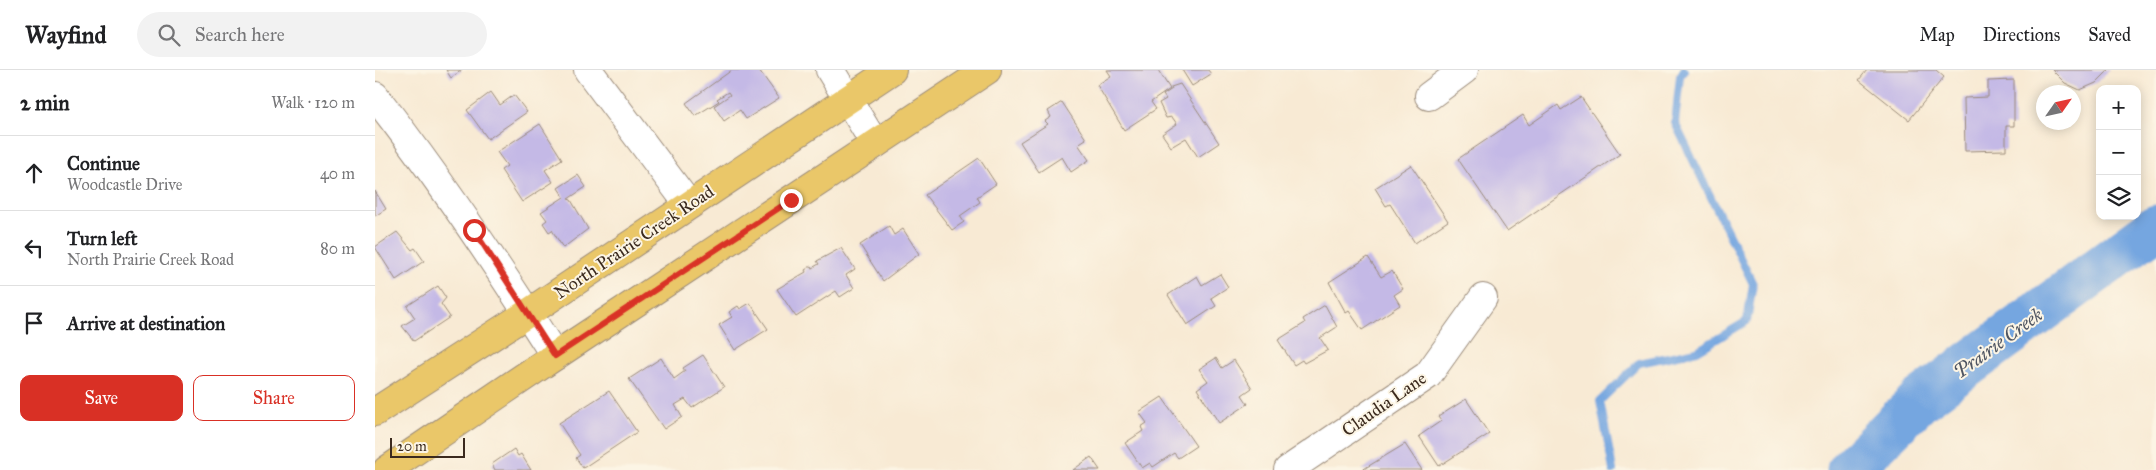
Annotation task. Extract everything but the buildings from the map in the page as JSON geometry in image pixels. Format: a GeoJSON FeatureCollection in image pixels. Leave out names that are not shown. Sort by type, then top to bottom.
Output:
{"type":"FeatureCollection","features":[{"type":"Feature","properties":{"kind":"main road","name":"North Prairie Creek Road"},"geometry":{"type":"LineString","coordinates":[[375,412],[528,313],[892,70]]}},
{"type":"Feature","properties":{"kind":"main road"},"geometry":{"type":"LineString","coordinates":[[387,470],[555,356],[987,70]]}},
{"type":"Feature","properties":{"kind":"street"},"geometry":{"type":"LineString","coordinates":[[588,70],[689,205]]}},
{"type":"Feature","properties":{"kind":"street"},"geometry":{"type":"LineString","coordinates":[[830,70],[875,144]]}},
{"type":"Feature","properties":{"kind":"street"},"geometry":{"type":"LineString","coordinates":[[1429,96],[1464,70]]}},
{"type":"Feature","properties":{"kind":"street"},"geometry":{"type":"LineString","coordinates":[[375,96],[420,153],[474,230],[555,356]]}},
{"type":"Feature","properties":{"kind":"street","name":"Claudia Lane"},"geometry":{"type":"LineString","coordinates":[[1288,470],[1428,375],[1483,298]]}},
{"type":"Feature","properties":{"kind":"waterway"},"geometry":{"type":"LineString","coordinates":[[1613,470],[1600,401],[1639,363],[1697,351],[1747,321],[1753,284],[1675,123],[1680,76],[1684,70]]}},
{"type":"Feature","properties":{"kind":"waterway","name":"Prairie Creek"},"geometry":{"type":"LineString","coordinates":[[1849,470],[1920,400],[2156,227]]}},
{"type":"Feature","properties":{"kind":"route"},"geometry":{"type":"LineString","coordinates":[[474,230],[555,356],[791,200]]}}]}
